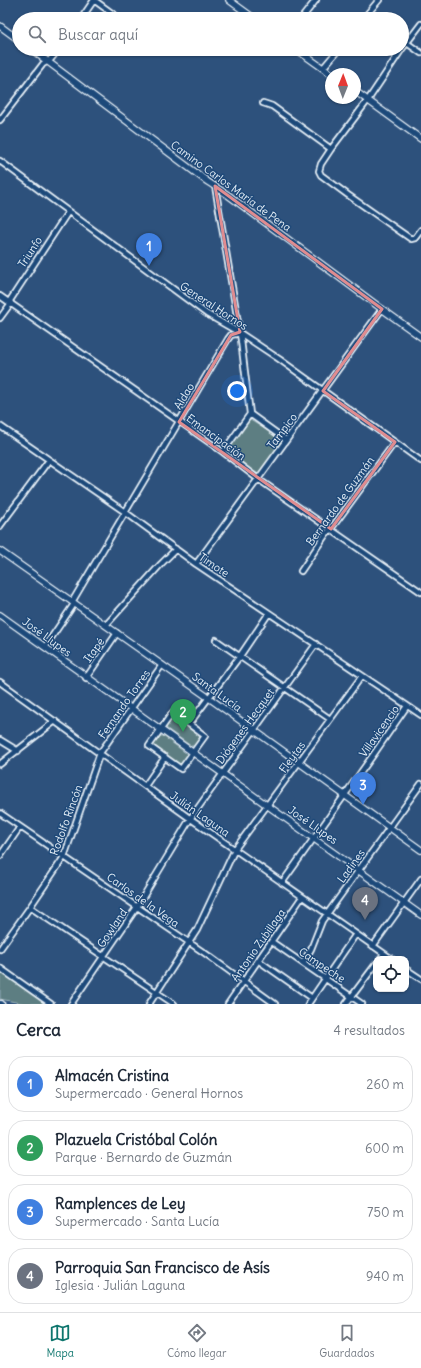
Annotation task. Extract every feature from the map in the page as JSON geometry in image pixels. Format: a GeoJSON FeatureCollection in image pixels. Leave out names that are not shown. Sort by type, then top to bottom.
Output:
{"type":"FeatureCollection","features":[{"type":"Feature","properties":{"kind":"street"},"geometry":{"type":"LineString","coordinates":[[229,0],[238,2],[248,12]]}},
{"type":"Feature","properties":{"kind":"street"},"geometry":{"type":"LineString","coordinates":[[307,12],[316,0]]}},
{"type":"Feature","properties":{"kind":"street"},"geometry":{"type":"LineString","coordinates":[[369,12],[379,0]]}},
{"type":"Feature","properties":{"kind":"street"},"geometry":{"type":"LineString","coordinates":[[85,12],[92,1],[109,12]]}},
{"type":"Feature","properties":{"kind":"street"},"geometry":{"type":"LineString","coordinates":[[409,40],[421,24]]}},
{"type":"Feature","properties":{"kind":"street"},"geometry":{"type":"LineString","coordinates":[[0,28],[12,36]]}},
{"type":"Feature","properties":{"kind":"street"},"geometry":{"type":"LineString","coordinates":[[409,44],[421,53]]}},
{"type":"Feature","properties":{"kind":"street","name":"Camino Carlos María de Pena"},"geometry":{"type":"LineString","coordinates":[[40,56],[421,337]]}},
{"type":"Feature","properties":{"kind":"street"},"geometry":{"type":"LineString","coordinates":[[0,120],[43,64],[48,62],[54,56]]}},
{"type":"Feature","properties":{"kind":"street"},"geometry":{"type":"LineString","coordinates":[[306,56],[323,68],[333,56]]}},
{"type":"Feature","properties":{"kind":"street"},"geometry":{"type":"LineString","coordinates":[[397,56],[368,100],[331,149],[319,167],[319,171],[321,175],[375,215],[411,239],[414,239],[421,230]]}},
{"type":"Feature","properties":{"kind":"street"},"geometry":{"type":"LineString","coordinates":[[361,95],[421,139]]}},
{"type":"Feature","properties":{"kind":"street"},"geometry":{"type":"LineString","coordinates":[[263,103],[272,106],[331,149]]}},
{"type":"Feature","properties":{"kind":"street","name":"General Hornos"},"geometry":{"type":"LineString","coordinates":[[0,161],[207,314],[240,333],[421,461]]}},
{"type":"Feature","properties":{"kind":"street"},"geometry":{"type":"LineString","coordinates":[[215,186],[240,333],[250,414],[223,452]]}},
{"type":"Feature","properties":{"kind":"street","name":"Triunfo"},"geometry":{"type":"LineString","coordinates":[[0,318],[68,212]]}},
{"type":"Feature","properties":{"kind":"street","name":"Emancipación"},"geometry":{"type":"LineString","coordinates":[[0,296],[223,452],[258,479],[421,592]]}},
{"type":"Feature","properties":{"kind":"street","name":"Tampico"},"geometry":{"type":"LineString","coordinates":[[196,564],[382,309]]}},
{"type":"Feature","properties":{"kind":"street","name":"Aldao"},"geometry":{"type":"LineString","coordinates":[[44,647],[73,603],[125,512],[228,339],[231,335],[240,333]]}},
{"type":"Feature","properties":{"kind":"street"},"geometry":{"type":"LineString","coordinates":[[250,414],[286,440]]}},
{"type":"Feature","properties":{"kind":"street","name":"Timote"},"geometry":{"type":"LineString","coordinates":[[0,426],[125,512],[196,564],[421,715]]}},
{"type":"Feature","properties":{"kind":"street","name":"Bernardo de Guzmán"},"geometry":{"type":"LineString","coordinates":[[301,570],[394,442]]}},
{"type":"Feature","properties":{"kind":"street"},"geometry":{"type":"LineString","coordinates":[[0,526],[49,460]]}},
{"type":"Feature","properties":{"kind":"street"},"geometry":{"type":"LineString","coordinates":[[106,625],[176,549]]}},
{"type":"Feature","properties":{"kind":"street","name":"Santa Lucía"},"geometry":{"type":"LineString","coordinates":[[0,551],[421,850]]}},
{"type":"Feature","properties":{"kind":"street"},"geometry":{"type":"LineString","coordinates":[[189,724],[240,656],[269,613]]}},
{"type":"Feature","properties":{"kind":"street","name":"José Llupes"},"geometry":{"type":"LineString","coordinates":[[0,615],[86,678],[161,729],[421,915]]}},
{"type":"Feature","properties":{"kind":"street","name":"Itapé"},"geometry":{"type":"LineString","coordinates":[[86,678],[117,633]]}},
{"type":"Feature","properties":{"kind":"street"},"geometry":{"type":"LineString","coordinates":[[216,640],[330,719]]}},
{"type":"Feature","properties":{"kind":"street","name":"Diógenes Hecquet"},"geometry":{"type":"LineString","coordinates":[[190,819],[316,644]]}},
{"type":"Feature","properties":{"kind":"street","name":"Fernando Torres"},"geometry":{"type":"LineString","coordinates":[[100,753],[162,665]]}},
{"type":"Feature","properties":{"kind":"street","name":"Fleytas"},"geometry":{"type":"LineString","coordinates":[[150,1004],[197,930],[235,849],[266,804],[299,763],[362,676]]}},
{"type":"Feature","properties":{"kind":"street","name":"Julián Laguna"},"geometry":{"type":"LineString","coordinates":[[0,682],[190,819],[387,956]]}},
{"type":"Feature","properties":{"kind":"street","name":"Villavicencio"},"geometry":{"type":"LineString","coordinates":[[282,883],[407,706]]}},
{"type":"Feature","properties":{"kind":"street"},"geometry":{"type":"LineString","coordinates":[[173,712],[205,736],[181,769],[149,746],[161,729],[173,712]]}},
{"type":"Feature","properties":{"kind":"street"},"geometry":{"type":"LineString","coordinates":[[0,764],[55,721]]}},
{"type":"Feature","properties":{"kind":"street"},"geometry":{"type":"LineString","coordinates":[[0,740],[18,751]]}},
{"type":"Feature","properties":{"kind":"street","name":"Rodolfo Rincón"},"geometry":{"type":"LineString","coordinates":[[0,948],[64,857],[100,753]]}},
{"type":"Feature","properties":{"kind":"street"},"geometry":{"type":"LineString","coordinates":[[145,786],[165,757]]}},
{"type":"Feature","properties":{"kind":"street","name":"Ladines"},"geometry":{"type":"LineString","coordinates":[[303,963],[327,914],[421,784]]}},
{"type":"Feature","properties":{"kind":"street","name":"Carlos de la Vega"},"geometry":{"type":"LineString","coordinates":[[0,813],[232,972],[275,1004]]}},
{"type":"Feature","properties":{"kind":"street","name":"Gowland"},"geometry":{"type":"LineString","coordinates":[[71,1004],[137,907],[190,819]]}},
{"type":"Feature","properties":{"kind":"street"},"geometry":{"type":"LineString","coordinates":[[0,856],[20,827]]}},
{"type":"Feature","properties":{"kind":"street"},"geometry":{"type":"LineString","coordinates":[[373,946],[421,879]]}},
{"type":"Feature","properties":{"kind":"street","name":"Antonio Zubillaga"},"geometry":{"type":"LineString","coordinates":[[228,1004],[302,897]]}},
{"type":"Feature","properties":{"kind":"street"},"geometry":{"type":"LineString","coordinates":[[30,907],[104,955],[174,1004]]}},
{"type":"Feature","properties":{"kind":"street"},"geometry":{"type":"LineString","coordinates":[[308,1004],[356,934]]}},
{"type":"Feature","properties":{"kind":"street","name":"Campeche"},"geometry":{"type":"LineString","coordinates":[[272,942],[362,1004]]}},
{"type":"Feature","properties":{"kind":"street"},"geometry":{"type":"LineString","coordinates":[[259,961],[312,998]]}},
{"type":"Feature","properties":{"kind":"street"},"geometry":{"type":"LineString","coordinates":[[0,968],[51,1004]]}},
{"type":"Feature","properties":{"kind":"street"},"geometry":{"type":"LineString","coordinates":[[346,1004],[373,968]]}},
{"type":"Feature","properties":{"kind":"street"},"geometry":{"type":"LineString","coordinates":[[409,971],[421,979]]}},
{"type":"Feature","properties":{"kind":"highlighted area"},"geometry":{"type":"Polygon","coordinates":[[[215,186],[382,309],[323,391],[395,442],[331,529],[179,422],[231,335],[240,332],[215,186]]]}},
{"type":"Feature","properties":{"kind":"green space"},"geometry":{"type":"Polygon","coordinates":[[[250,420],[280,438],[281,444],[259,473],[255,472],[230,455],[228,451],[229,447],[250,420]]]}},
{"type":"Feature","properties":{"kind":"green space"},"geometry":{"type":"Polygon","coordinates":[[[174,718],[199,735],[200,740],[195,746],[191,746],[166,728],[168,722],[174,718]]]}},
{"type":"Feature","properties":{"kind":"green space"},"geometry":{"type":"Polygon","coordinates":[[[158,736],[163,736],[187,754],[188,756],[183,763],[179,764],[155,747],[153,743],[158,736]]]}},
{"type":"Feature","properties":{"kind":"green space"},"geometry":{"type":"Polygon","coordinates":[[[0,972],[48,1004],[26,1004],[0,999],[0,972]]]}},
{"type":"Feature","properties":{"kind":"place","name":"Almacén Cristina"},"geometry":{"type":"Point","coordinates":[149,266]}},
{"type":"Feature","properties":{"kind":"place","name":"Plazuela Cristóbal Colón"},"geometry":{"type":"Point","coordinates":[183,732]}},
{"type":"Feature","properties":{"kind":"place","name":"Ramplences de Ley"},"geometry":{"type":"Point","coordinates":[363,805]}},
{"type":"Feature","properties":{"kind":"place","name":"Parroquia San Francisco de Asís"},"geometry":{"type":"Point","coordinates":[365,920]}}]}
